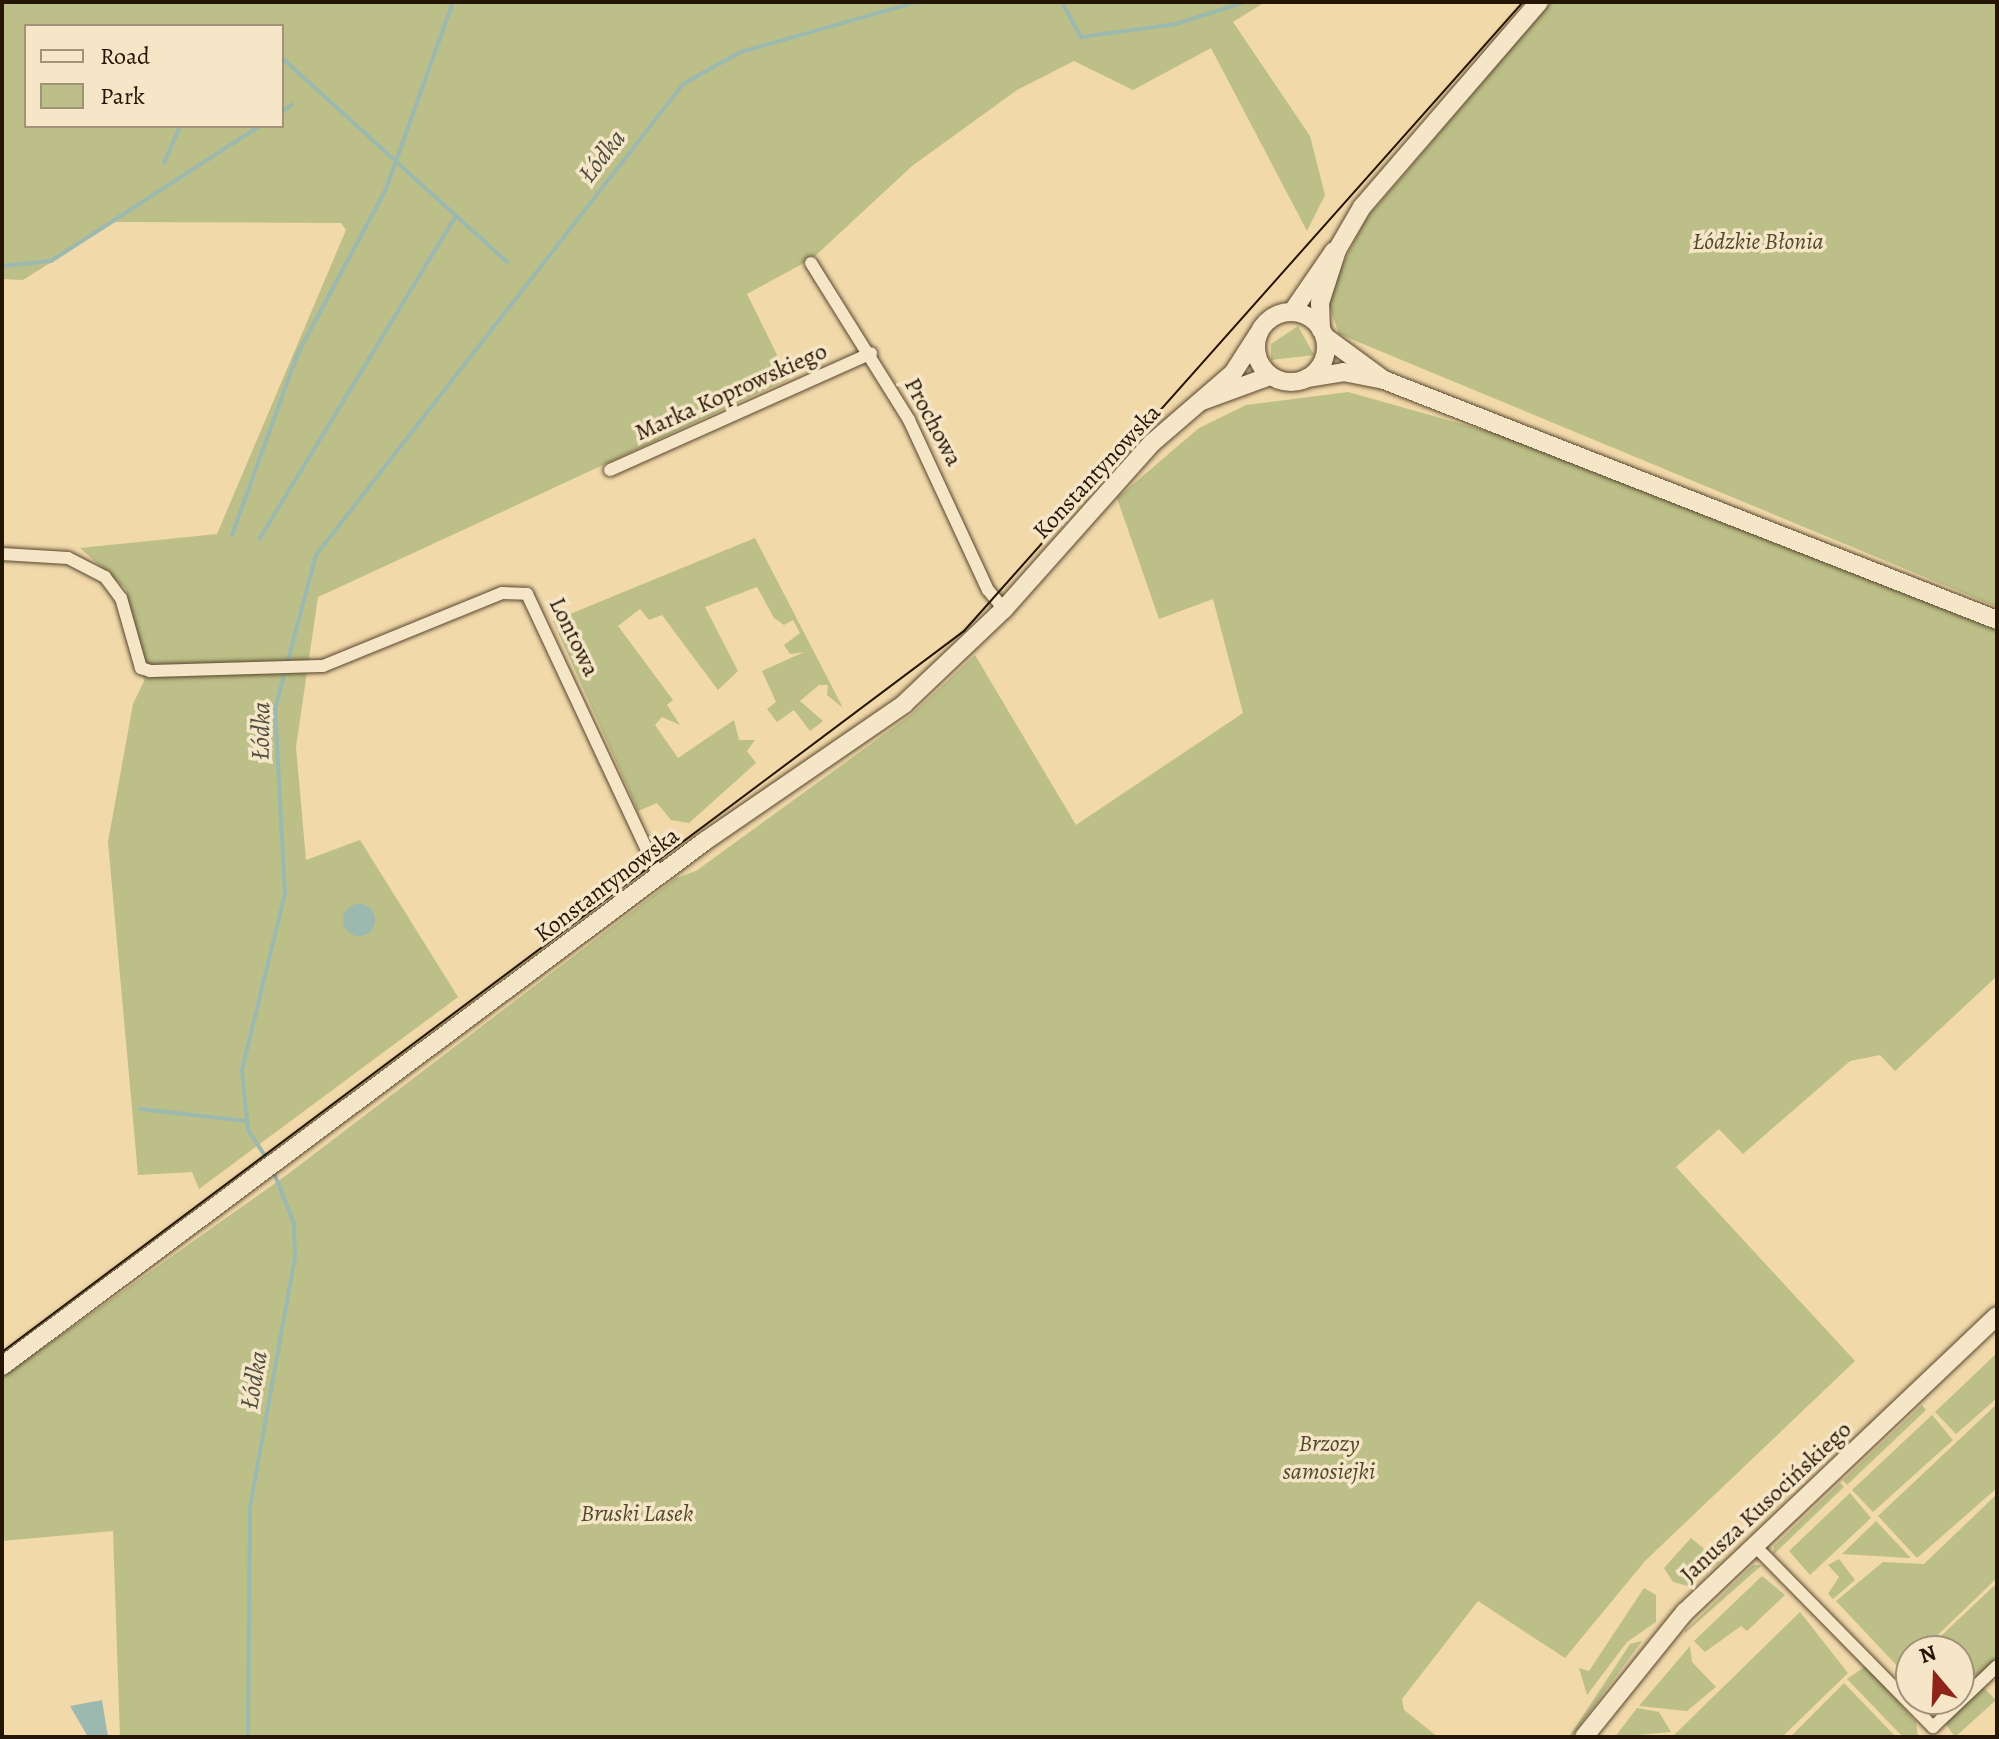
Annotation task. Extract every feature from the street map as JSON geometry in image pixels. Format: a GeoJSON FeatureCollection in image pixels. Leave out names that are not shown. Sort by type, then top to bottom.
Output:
{"type":"FeatureCollection","features":[{"type":"Feature","properties":{"kind":"main road"},"geometry":{"type":"LineString","coordinates":[[1539,2],[1374,191],[1337,250],[1292,312],[1274,316],[1258,334],[1257,358],[1270,376],[1307,378],[1343,372],[1384,380],[1997,620]]}},
{"type":"Feature","properties":{"kind":"main road"},"geometry":{"type":"LineString","coordinates":[[1307,378],[1324,358],[1320,303],[1337,250]]}},
{"type":"Feature","properties":{"kind":"main road"},"geometry":{"type":"LineString","coordinates":[[1292,312],[1384,380]]}},
{"type":"Feature","properties":{"kind":"main road","name":"Konstantynowska"},"geometry":{"type":"LineString","coordinates":[[2,1366],[659,876],[904,704],[1004,609],[1138,458],[1202,401],[1258,334]]}},
{"type":"Feature","properties":{"kind":"main road","name":"Konstantynowska"},"geometry":{"type":"LineString","coordinates":[[1202,401],[1270,376]]}},
{"type":"Feature","properties":{"kind":"main road","name":"Janusza Kusocińskiego"},"geometry":{"type":"LineString","coordinates":[[1584,1737],[1673,1624],[1997,1316]]}},
{"type":"Feature","properties":{"kind":"street","name":"Prochowa"},"geometry":{"type":"LineString","coordinates":[[811,263],[871,353],[932,463],[988,590],[1004,609]]}},
{"type":"Feature","properties":{"kind":"street","name":"Marka Koprowskiego"},"geometry":{"type":"LineString","coordinates":[[610,470],[871,353]]}},
{"type":"Feature","properties":{"kind":"street","name":"Lontowa"},"geometry":{"type":"LineString","coordinates":[[2,554],[68,558],[105,577],[121,598],[141,668],[302,669],[348,659],[502,593],[527,594],[659,876]]}},
{"type":"Feature","properties":{"kind":"street"},"geometry":{"type":"LineString","coordinates":[[1755,1546],[1933,1727],[1997,1666]]}},
{"type":"Feature","properties":{"kind":"green space"},"geometry":{"type":"Polygon","coordinates":[[[2,2],[1265,2],[1233,22],[1310,136],[1325,195],[1307,231],[1211,48],[1133,90],[1074,61],[1017,90],[912,166],[813,258],[747,294],[789,379],[318,597],[296,747],[306,860],[360,840],[458,997],[199,1189],[192,1172],[138,1175],[108,842],[133,704],[144,681],[126,589],[80,548],[217,534],[346,230],[341,223],[115,222],[23,280],[2,279],[2,2]]]}},
{"type":"Feature","properties":{"kind":"green space","name":"Łódzkie Błonia"},"geometry":{"type":"Polygon","coordinates":[[[1551,2],[1997,2],[1997,607],[1339,334],[1328,302],[1332,284],[1366,219],[1551,2]]]}},
{"type":"Feature","properties":{"kind":"green space"},"geometry":{"type":"Polygon","coordinates":[[[1298,326],[1314,355],[1271,360],[1271,344],[1298,326]]]}},
{"type":"Feature","properties":{"kind":"green space"},"geometry":{"type":"Polygon","coordinates":[[[1348,392],[1522,441],[1997,627],[1997,976],[1895,1071],[1880,1055],[1850,1061],[1743,1154],[1719,1129],[1676,1167],[1855,1361],[1645,1561],[1565,1658],[1478,1601],[1402,1699],[1404,1710],[1438,1737],[120,1737],[113,1531],[2,1541],[2,1377],[288,1174],[676,878],[696,871],[912,714],[975,655],[1076,825],[1243,713],[1213,599],[1159,619],[1117,498],[1199,428],[1246,405],[1348,392]]]}},
{"type":"Feature","properties":{"kind":"green space"},"geometry":{"type":"Polygon","coordinates":[[[755,538],[843,708],[827,695],[828,685],[819,685],[800,701],[823,721],[810,731],[794,710],[777,722],[767,709],[776,702],[762,671],[804,652],[790,654],[784,645],[800,633],[793,620],[784,625],[774,618],[757,587],[705,607],[738,671],[718,690],[662,615],[649,620],[640,609],[618,626],[673,700],[667,705],[680,725],[662,717],[655,725],[678,758],[734,720],[739,740],[755,740],[747,751],[756,763],[689,823],[671,820],[657,803],[638,811],[553,621],[755,538]]]}},
{"type":"Feature","properties":{"kind":"green space"},"geometry":{"type":"Polygon","coordinates":[[[1997,1353],[1997,1398],[1956,1434],[1935,1412],[1997,1353]]]}},
{"type":"Feature","properties":{"kind":"green space"},"geometry":{"type":"Polygon","coordinates":[[[1997,1404],[1997,1488],[1917,1558],[1878,1516],[1997,1404]]]}},
{"type":"Feature","properties":{"kind":"green space"},"geometry":{"type":"Polygon","coordinates":[[[1922,1405],[1926,1410],[1847,1485],[1843,1480],[1922,1405]]]}},
{"type":"Feature","properties":{"kind":"green space"},"geometry":{"type":"Polygon","coordinates":[[[1932,1415],[1953,1440],[1873,1512],[1852,1490],[1932,1415]]]}},
{"type":"Feature","properties":{"kind":"green space"},"geometry":{"type":"Polygon","coordinates":[[[1840,1483],[1844,1487],[1773,1555],[1774,1546],[1840,1483]]]}},
{"type":"Feature","properties":{"kind":"green space"},"geometry":{"type":"Polygon","coordinates":[[[1850,1493],[1871,1518],[1810,1575],[1789,1551],[1850,1493]]]}},
{"type":"Feature","properties":{"kind":"green space"},"geometry":{"type":"Polygon","coordinates":[[[1997,1494],[1997,1578],[1938,1635],[1895,1635],[1895,1664],[1836,1601],[1883,1562],[1924,1564],[1997,1494]]]}},
{"type":"Feature","properties":{"kind":"green space"},"geometry":{"type":"Polygon","coordinates":[[[1876,1521],[1910,1557],[1909,1558],[1842,1554],[1876,1521]]]}},
{"type":"Feature","properties":{"kind":"green space"},"geometry":{"type":"Polygon","coordinates":[[[1691,1538],[1720,1562],[1688,1586],[1673,1582],[1664,1568],[1691,1538]]]}},
{"type":"Feature","properties":{"kind":"green space"},"geometry":{"type":"Polygon","coordinates":[[[1839,1559],[1855,1580],[1833,1599],[1828,1594],[1839,1577],[1828,1565],[1839,1559]]]}},
{"type":"Feature","properties":{"kind":"green space"},"geometry":{"type":"Polygon","coordinates":[[[1753,1565],[1762,1565],[1685,1633],[1685,1631],[1753,1565]]]}},
{"type":"Feature","properties":{"kind":"green space"},"geometry":{"type":"Polygon","coordinates":[[[1762,1576],[1785,1595],[1747,1631],[1741,1626],[1705,1652],[1694,1641],[1762,1576]]]}},
{"type":"Feature","properties":{"kind":"green space"},"geometry":{"type":"Polygon","coordinates":[[[1997,1583],[1997,1661],[1975,1682],[1975,1635],[1942,1635],[1997,1583]]]}},
{"type":"Feature","properties":{"kind":"green space"},"geometry":{"type":"Polygon","coordinates":[[[1644,1588],[1656,1595],[1656,1622],[1627,1642],[1587,1695],[1579,1668],[1589,1671],[1644,1588]]]}},
{"type":"Feature","properties":{"kind":"green space"},"geometry":{"type":"Polygon","coordinates":[[[1800,1612],[1848,1673],[1782,1737],[1672,1737],[1800,1612]]]}},
{"type":"Feature","properties":{"kind":"green space"},"geometry":{"type":"Polygon","coordinates":[[[1642,1641],[1571,1737],[1569,1737],[1630,1644],[1642,1641]]]}},
{"type":"Feature","properties":{"kind":"green space"},"geometry":{"type":"Polygon","coordinates":[[[1690,1646],[1692,1662],[1716,1687],[1687,1711],[1639,1706],[1690,1646]]]}},
{"type":"Feature","properties":{"kind":"green space"},"geometry":{"type":"Polygon","coordinates":[[[1866,1666],[1895,1698],[1895,1715],[1910,1715],[1916,1722],[1918,1737],[1903,1737],[1847,1679],[1866,1666]]]}},
{"type":"Feature","properties":{"kind":"green space"},"geometry":{"type":"Polygon","coordinates":[[[1844,1683],[1896,1737],[1790,1737],[1844,1683]]]}},
{"type":"Feature","properties":{"kind":"green space"},"geometry":{"type":"Polygon","coordinates":[[[1983,1687],[1996,1700],[1955,1737],[1945,1723],[1953,1715],[1975,1715],[1975,1695],[1983,1687]]]}},
{"type":"Feature","properties":{"kind":"green space"},"geometry":{"type":"Polygon","coordinates":[[[1637,1708],[1659,1712],[1671,1732],[1615,1737],[1637,1708]]]}},
{"type":"Feature","properties":{"kind":"water"},"geometry":{"type":"Polygon","coordinates":[[[359,904],[370,909],[375,920],[370,931],[359,936],[348,931],[343,920],[348,909],[359,904]]]}},
{"type":"Feature","properties":{"kind":"water"},"geometry":{"type":"Polygon","coordinates":[[[102,1700],[108,1737],[88,1737],[70,1706],[102,1700]]]}},
{"type":"Feature","properties":{"kind":"waterway"},"geometry":{"type":"LineString","coordinates":[[232,535],[297,355],[386,189],[453,2]]}},
{"type":"Feature","properties":{"kind":"waterway","name":"Łódka"},"geometry":{"type":"LineString","coordinates":[[267,1159],[248,1130],[242,1070],[285,894],[275,709],[316,555],[683,84],[741,52],[917,2]]}},
{"type":"Feature","properties":{"kind":"waterway"},"geometry":{"type":"LineString","coordinates":[[1062,2],[1081,37],[1176,24],[1245,2]]}},
{"type":"Feature","properties":{"kind":"waterway"},"geometry":{"type":"LineString","coordinates":[[284,60],[507,262]]}},
{"type":"Feature","properties":{"kind":"waterway"},"geometry":{"type":"LineString","coordinates":[[284,110],[292,105]]}},
{"type":"Feature","properties":{"kind":"waterway"},"geometry":{"type":"LineString","coordinates":[[164,163],[179,128]]}},
{"type":"Feature","properties":{"kind":"waterway"},"geometry":{"type":"LineString","coordinates":[[2,266],[51,261],[257,128]]}},
{"type":"Feature","properties":{"kind":"waterway"},"geometry":{"type":"LineString","coordinates":[[260,538],[456,216]]}},
{"type":"Feature","properties":{"kind":"waterway"},"geometry":{"type":"LineString","coordinates":[[140,1109],[245,1121]]}},
{"type":"Feature","properties":{"kind":"waterway","name":"Łódka"},"geometry":{"type":"LineString","coordinates":[[248,1737],[250,1507],[295,1256],[294,1224],[273,1170]]}},
{"type":"Feature","properties":{"kind":"tram line"},"geometry":{"type":"LineString","coordinates":[[2,1352],[964,631],[1523,2]]}},
{"type":"Feature","properties":{"kind":"park label","name":"Brzozy samosiejki"},"geometry":{"type":"Point","coordinates":[1329,1458]}},
{"type":"Feature","properties":{"kind":"park label","name":"Bruski Lasek"},"geometry":{"type":"Point","coordinates":[637,1514]}}]}
